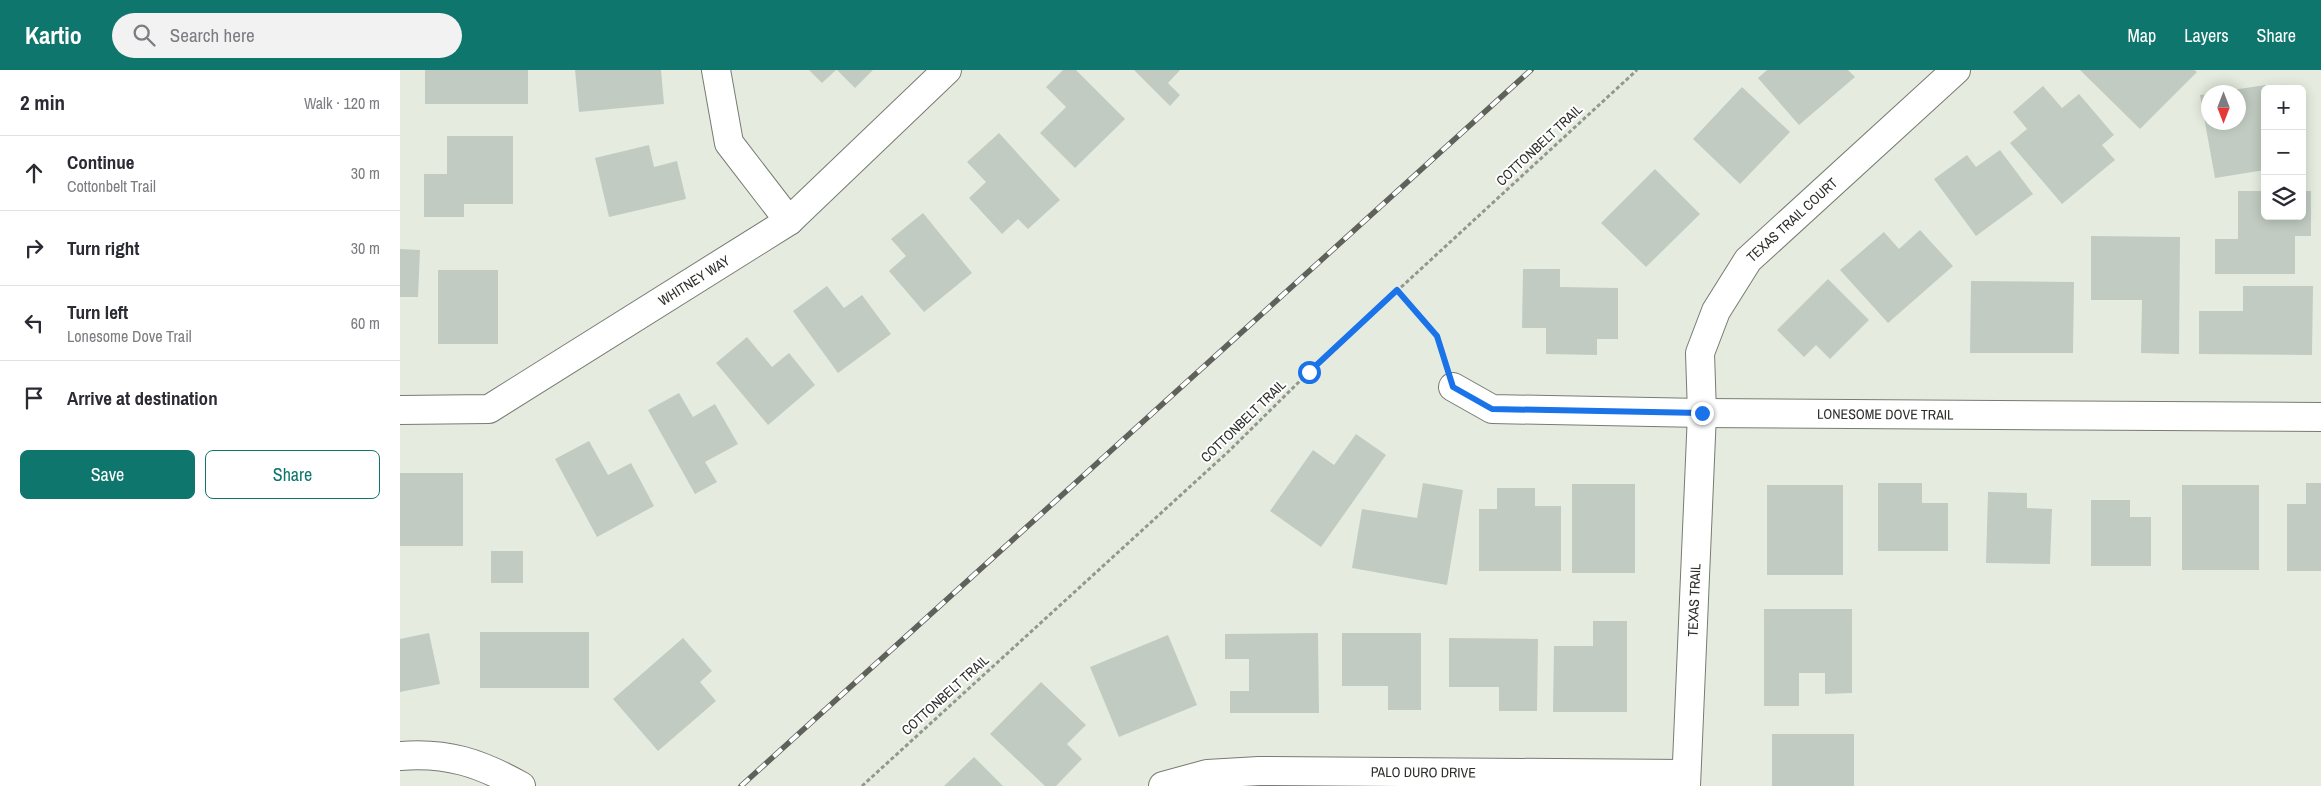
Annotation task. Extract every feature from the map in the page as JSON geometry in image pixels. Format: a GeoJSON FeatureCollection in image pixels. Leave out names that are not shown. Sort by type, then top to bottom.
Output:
{"type":"FeatureCollection","features":[{"type":"Feature","properties":{"kind":"street"},"geometry":{"type":"LineString","coordinates":[[716,70],[729,142],[789,221]]}},
{"type":"Feature","properties":{"kind":"street","name":"WHITNEY WAY"},"geometry":{"type":"LineString","coordinates":[[400,410],[488,409],[789,221],[947,70]]}},
{"type":"Feature","properties":{"kind":"street","name":"TEXAS TRAIL COURT"},"geometry":{"type":"LineString","coordinates":[[1702,413],[1700,353],[1716,312],[1748,260],[1956,70]]}},
{"type":"Feature","properties":{"kind":"street","name":"LONESOME DOVE TRAIL"},"geometry":{"type":"LineString","coordinates":[[1453,387],[1492,409],[1702,413],[2321,417]]}},
{"type":"Feature","properties":{"kind":"street","name":"TEXAS TRAIL"},"geometry":{"type":"LineString","coordinates":[[1686,780],[1702,413]]}},
{"type":"Feature","properties":{"kind":"street"},"geometry":{"type":"LineString","coordinates":[[400,756],[449,757],[472,763],[521,786]]}},
{"type":"Feature","properties":{"kind":"street","name":"PALO DURO DRIVE"},"geometry":{"type":"LineString","coordinates":[[1163,786],[1207,774],[1259,771],[1686,780]]}},
{"type":"Feature","properties":{"kind":"path","name":"COTTONBELT TRAIL"},"geometry":{"type":"LineString","coordinates":[[862,786],[1229,451],[1309,372],[1637,70]]}},
{"type":"Feature","properties":{"kind":"path"},"geometry":{"type":"LineString","coordinates":[[1397,290],[1437,336],[1453,387]]}},
{"type":"Feature","properties":{"kind":"building"},"geometry":{"type":"Polygon","coordinates":[[[425,70],[528,70],[528,104],[425,104],[425,70]]]}},
{"type":"Feature","properties":{"kind":"building"},"geometry":{"type":"Polygon","coordinates":[[[575,70],[661,70],[664,104],[579,112],[575,70]]]}},
{"type":"Feature","properties":{"kind":"building"},"geometry":{"type":"Polygon","coordinates":[[[809,70],[836,70],[822,83],[809,70]]]}},
{"type":"Feature","properties":{"kind":"building"},"geometry":{"type":"Polygon","coordinates":[[[837,70],[873,70],[855,88],[837,70]]]}},
{"type":"Feature","properties":{"kind":"building"},"geometry":{"type":"Polygon","coordinates":[[[1063,70],[1076,70],[1125,119],[1075,168],[1040,133],[1066,107],[1046,87],[1063,70]]]}},
{"type":"Feature","properties":{"kind":"building"},"geometry":{"type":"Polygon","coordinates":[[[1134,70],[1180,70],[1168,83],[1180,95],[1170,106],[1134,70]]]}},
{"type":"Feature","properties":{"kind":"building"},"geometry":{"type":"Polygon","coordinates":[[[1767,70],[1848,70],[1855,77],[1799,125],[1758,78],[1767,70]]]}},
{"type":"Feature","properties":{"kind":"building"},"geometry":{"type":"Polygon","coordinates":[[[2080,70],[2194,70],[2197,72],[2140,129],[2080,70]]]}},
{"type":"Feature","properties":{"kind":"building"},"geometry":{"type":"Polygon","coordinates":[[[2043,86],[2062,108],[2079,94],[2114,135],[2102,145],[2115,160],[2062,204],[2010,143],[2027,129],[2013,112],[2043,86]]]}},
{"type":"Feature","properties":{"kind":"building"},"geometry":{"type":"Polygon","coordinates":[[[2261,86],[2261,171],[2215,178],[2206,130],[2246,130],[2246,88],[2261,86]]]}},
{"type":"Feature","properties":{"kind":"building"},"geometry":{"type":"Polygon","coordinates":[[[1742,87],[1790,132],[1740,184],[1693,139],[1742,87]]]}},
{"type":"Feature","properties":{"kind":"building"},"geometry":{"type":"Polygon","coordinates":[[[999,133],[1060,200],[1028,229],[1018,219],[1002,234],[969,198],[986,182],[967,162],[999,133]]]}},
{"type":"Feature","properties":{"kind":"building"},"geometry":{"type":"Polygon","coordinates":[[[447,136],[513,136],[513,204],[464,204],[464,217],[424,217],[424,174],[447,174],[447,136]]]}},
{"type":"Feature","properties":{"kind":"building"},"geometry":{"type":"Polygon","coordinates":[[[649,145],[654,167],[677,161],[686,199],[609,217],[595,158],[649,145]]]}},
{"type":"Feature","properties":{"kind":"building"},"geometry":{"type":"Polygon","coordinates":[[[2000,150],[2033,194],[1976,236],[1934,179],[1967,155],[1976,167],[2000,150]]]}},
{"type":"Feature","properties":{"kind":"building"},"geometry":{"type":"Polygon","coordinates":[[[1655,169],[1700,214],[1646,267],[1601,223],[1655,169]]]}},
{"type":"Feature","properties":{"kind":"building"},"geometry":{"type":"Polygon","coordinates":[[[2238,191],[2261,191],[2261,220],[2306,220],[2306,191],[2311,191],[2311,236],[2295,236],[2295,274],[2215,274],[2215,239],[2238,239],[2238,191]]]}},
{"type":"Feature","properties":{"kind":"building"},"geometry":{"type":"Polygon","coordinates":[[[923,213],[972,273],[924,312],[889,271],[906,256],[891,239],[923,213]]]}},
{"type":"Feature","properties":{"kind":"building"},"geometry":{"type":"Polygon","coordinates":[[[1920,230],[1953,266],[1888,323],[1840,270],[1884,232],[1899,249],[1920,230]]]}},
{"type":"Feature","properties":{"kind":"building"},"geometry":{"type":"Polygon","coordinates":[[[2091,236],[2180,237],[2179,354],[2141,353],[2142,300],[2091,300],[2091,236]]]}},
{"type":"Feature","properties":{"kind":"building"},"geometry":{"type":"Polygon","coordinates":[[[400,249],[420,250],[418,297],[400,297],[400,249]]]}},
{"type":"Feature","properties":{"kind":"building"},"geometry":{"type":"Polygon","coordinates":[[[1523,269],[1560,269],[1560,287],[1618,288],[1618,339],[1597,339],[1597,355],[1546,354],[1546,328],[1522,328],[1523,269]]]}},
{"type":"Feature","properties":{"kind":"building"},"geometry":{"type":"Polygon","coordinates":[[[438,270],[498,270],[498,344],[438,344],[438,270]]]}},
{"type":"Feature","properties":{"kind":"building"},"geometry":{"type":"Polygon","coordinates":[[[1828,279],[1869,320],[1830,359],[1816,345],[1804,357],[1777,330],[1828,279]]]}},
{"type":"Feature","properties":{"kind":"building"},"geometry":{"type":"Polygon","coordinates":[[[1971,281],[2074,282],[2073,353],[1970,353],[1971,281]]]}},
{"type":"Feature","properties":{"kind":"building"},"geometry":{"type":"Polygon","coordinates":[[[827,286],[844,308],[862,295],[891,334],[838,373],[793,311],[827,286]]]}},
{"type":"Feature","properties":{"kind":"building"},"geometry":{"type":"Polygon","coordinates":[[[2243,286],[2313,286],[2312,355],[2199,354],[2199,311],[2243,311],[2243,286]]]}},
{"type":"Feature","properties":{"kind":"building"},"geometry":{"type":"Polygon","coordinates":[[[747,337],[772,367],[789,353],[815,385],[768,425],[716,363],[747,337]]]}},
{"type":"Feature","properties":{"kind":"building"},"geometry":{"type":"Polygon","coordinates":[[[679,393],[693,417],[715,404],[738,444],[705,462],[717,482],[695,494],[648,410],[679,393]]]}},
{"type":"Feature","properties":{"kind":"building"},"geometry":{"type":"Polygon","coordinates":[[[1356,434],[1386,455],[1321,547],[1270,511],[1313,450],[1334,465],[1356,434]]]}},
{"type":"Feature","properties":{"kind":"building"},"geometry":{"type":"Polygon","coordinates":[[[589,441],[608,475],[631,463],[654,506],[597,537],[555,459],[589,441]]]}},
{"type":"Feature","properties":{"kind":"building"},"geometry":{"type":"Polygon","coordinates":[[[400,473],[463,473],[463,546],[400,546],[400,473]]]}},
{"type":"Feature","properties":{"kind":"building"},"geometry":{"type":"Polygon","coordinates":[[[1423,483],[1463,490],[1447,585],[1352,568],[1362,509],[1417,518],[1423,483]]]}},
{"type":"Feature","properties":{"kind":"building"},"geometry":{"type":"Polygon","coordinates":[[[1878,483],[1922,483],[1922,503],[1948,503],[1948,551],[1878,551],[1878,483]]]}},
{"type":"Feature","properties":{"kind":"building"},"geometry":{"type":"Polygon","coordinates":[[[2306,483],[2321,483],[2321,571],[2287,571],[2287,504],[2306,504],[2306,483]]]}},
{"type":"Feature","properties":{"kind":"building"},"geometry":{"type":"Polygon","coordinates":[[[1572,484],[1635,484],[1635,573],[1572,573],[1572,484]]]}},
{"type":"Feature","properties":{"kind":"building"},"geometry":{"type":"Polygon","coordinates":[[[1767,485],[1843,485],[1843,575],[1767,575],[1767,485]]]}},
{"type":"Feature","properties":{"kind":"building"},"geometry":{"type":"Polygon","coordinates":[[[2182,485],[2259,485],[2259,570],[2182,570],[2182,485]]]}},
{"type":"Feature","properties":{"kind":"building"},"geometry":{"type":"Polygon","coordinates":[[[1497,488],[1535,488],[1535,506],[1561,506],[1561,571],[1479,571],[1479,509],[1497,509],[1497,488]]]}},
{"type":"Feature","properties":{"kind":"building"},"geometry":{"type":"Polygon","coordinates":[[[1988,492],[2027,493],[2027,508],[2052,509],[2050,564],[1986,563],[1988,492]]]}},
{"type":"Feature","properties":{"kind":"building"},"geometry":{"type":"Polygon","coordinates":[[[2091,500],[2130,500],[2130,517],[2151,517],[2151,566],[2091,566],[2091,500]]]}},
{"type":"Feature","properties":{"kind":"building"},"geometry":{"type":"Polygon","coordinates":[[[491,551],[523,551],[523,583],[491,583],[491,551]]]}},
{"type":"Feature","properties":{"kind":"building"},"geometry":{"type":"Polygon","coordinates":[[[1764,609],[1852,609],[1852,693],[1825,694],[1825,673],[1799,673],[1799,706],[1764,706],[1764,609]]]}},
{"type":"Feature","properties":{"kind":"building"},"geometry":{"type":"Polygon","coordinates":[[[1593,621],[1627,621],[1627,712],[1553,712],[1554,646],[1593,646],[1593,621]]]}},
{"type":"Feature","properties":{"kind":"building"},"geometry":{"type":"Polygon","coordinates":[[[480,632],[589,632],[589,688],[480,688],[480,632]]]}},
{"type":"Feature","properties":{"kind":"building"},"geometry":{"type":"Polygon","coordinates":[[[429,633],[440,684],[400,692],[400,639],[429,633]]]}},
{"type":"Feature","properties":{"kind":"building"},"geometry":{"type":"Polygon","coordinates":[[[1318,633],[1319,713],[1230,713],[1230,691],[1249,691],[1249,659],[1225,659],[1225,634],[1318,633]]]}},
{"type":"Feature","properties":{"kind":"building"},"geometry":{"type":"Polygon","coordinates":[[[1342,633],[1421,633],[1421,710],[1388,710],[1388,686],[1342,686],[1342,633]]]}},
{"type":"Feature","properties":{"kind":"building"},"geometry":{"type":"Polygon","coordinates":[[[1168,635],[1197,705],[1119,737],[1090,667],[1168,635]]]}},
{"type":"Feature","properties":{"kind":"building"},"geometry":{"type":"Polygon","coordinates":[[[683,638],[712,671],[700,682],[716,701],[658,751],[613,699],[683,638]]]}},
{"type":"Feature","properties":{"kind":"building"},"geometry":{"type":"Polygon","coordinates":[[[1449,638],[1538,639],[1537,711],[1499,711],[1499,687],[1449,687],[1449,638]]]}},
{"type":"Feature","properties":{"kind":"building"},"geometry":{"type":"Polygon","coordinates":[[[1041,682],[1086,725],[1067,744],[1082,759],[1056,786],[1045,786],[990,734],[1041,682]]]}},
{"type":"Feature","properties":{"kind":"building"},"geometry":{"type":"Polygon","coordinates":[[[1772,734],[1854,734],[1854,786],[1772,786],[1772,734]]]}},
{"type":"Feature","properties":{"kind":"building"},"geometry":{"type":"Polygon","coordinates":[[[974,757],[1003,786],[944,786],[974,757]]]}},
{"type":"Feature","properties":{"kind":"railway"},"geometry":{"type":"LineString","coordinates":[[741,786],[1531,70]]}},
{"type":"Feature","properties":{"kind":"route"},"geometry":{"type":"LineString","coordinates":[[1309,372],[1397,290],[1437,336],[1453,387],[1492,409],[1702,413]]}}]}
